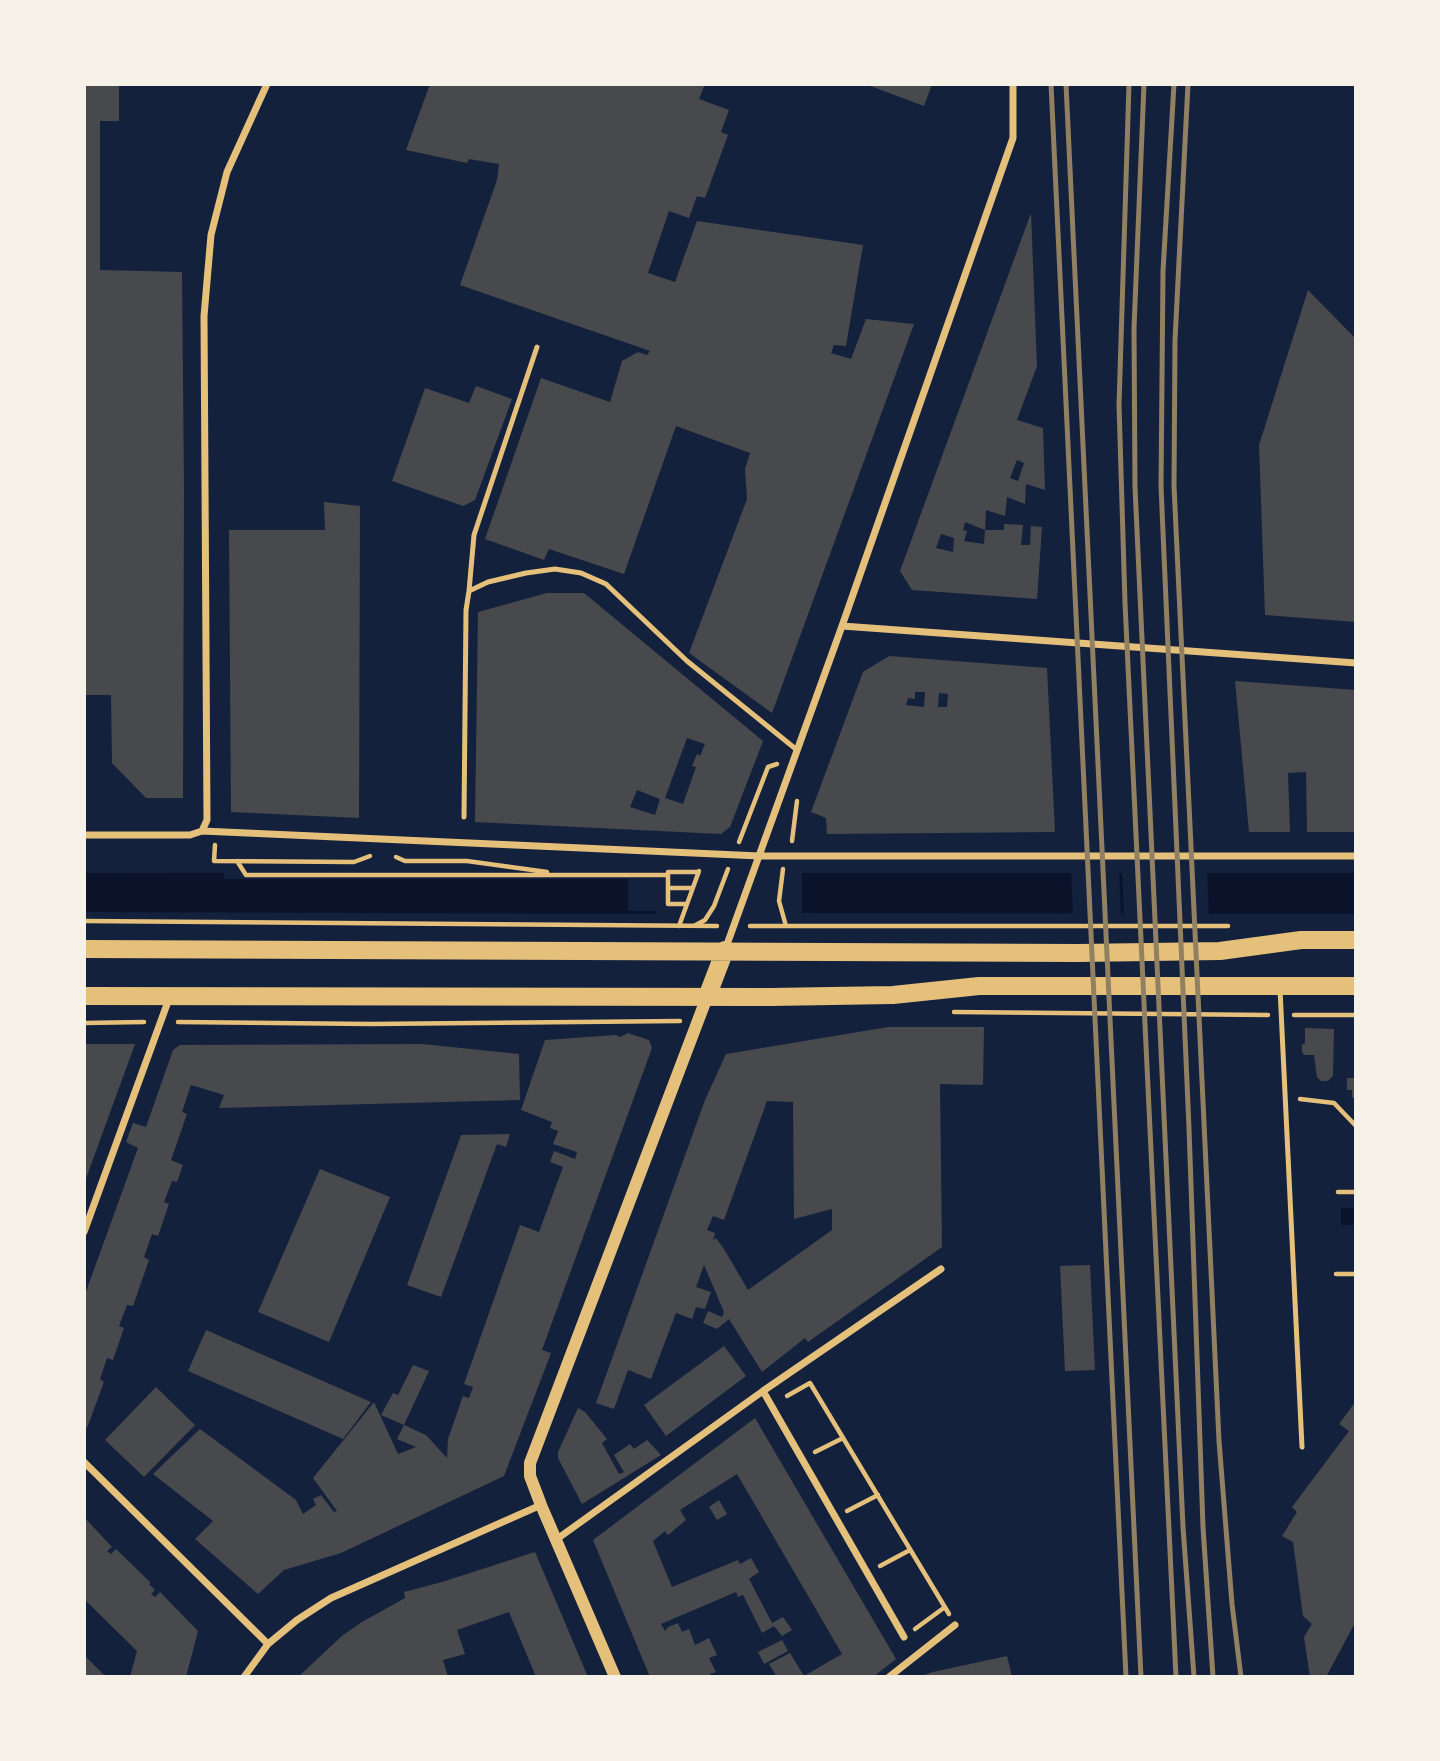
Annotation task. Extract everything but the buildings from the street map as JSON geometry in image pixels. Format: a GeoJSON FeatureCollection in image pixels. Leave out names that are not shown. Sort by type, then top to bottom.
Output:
{"type":"FeatureCollection","features":[{"type":"Feature","properties":{"kind":"main road"},"geometry":{"type":"LineString","coordinates":[[84,949],[1078,953],[1220,951],[1301,940],[1356,940]]}},
{"type":"Feature","properties":{"kind":"main road"},"geometry":{"type":"LineString","coordinates":[[707,996],[724,950]]}},
{"type":"Feature","properties":{"kind":"main road"},"geometry":{"type":"LineString","coordinates":[[84,996],[893,995],[979,986],[1356,986]]}},
{"type":"Feature","properties":{"kind":"street"},"geometry":{"type":"LineString","coordinates":[[202,831],[207,820],[204,316],[211,234],[227,173],[267,84]]}},
{"type":"Feature","properties":{"kind":"street"},"geometry":{"type":"LineString","coordinates":[[724,950],[842,626],[1013,138],[1013,84]]}},
{"type":"Feature","properties":{"kind":"street"},"geometry":{"type":"LineString","coordinates":[[842,626],[1356,663]]}},
{"type":"Feature","properties":{"kind":"street"},"geometry":{"type":"LineString","coordinates":[[84,835],[190,835],[215,831],[760,856],[1356,856]]}},
{"type":"Feature","properties":{"kind":"street"},"geometry":{"type":"LineString","coordinates":[[84,1232],[170,996]]}},
{"type":"Feature","properties":{"kind":"street"},"geometry":{"type":"LineString","coordinates":[[615,1677],[541,1505],[530,1476],[530,1463],[707,996]]}},
{"type":"Feature","properties":{"kind":"street"},"geometry":{"type":"LineString","coordinates":[[557,1539],[763,1391],[941,1269]]}},
{"type":"Feature","properties":{"kind":"street"},"geometry":{"type":"LineString","coordinates":[[763,1391],[904,1637]]}},
{"type":"Feature","properties":{"kind":"street"},"geometry":{"type":"LineString","coordinates":[[84,1462],[268,1644]]}},
{"type":"Feature","properties":{"kind":"street"},"geometry":{"type":"LineString","coordinates":[[244,1677],[268,1644],[297,1620],[331,1598],[541,1505]]}},
{"type":"Feature","properties":{"kind":"street"},"geometry":{"type":"LineString","coordinates":[[889,1677],[955,1625]]}},
{"type":"Feature","properties":{"kind":"lane"},"geometry":{"type":"LineString","coordinates":[[464,817],[466,610],[474,535],[537,347]]}},
{"type":"Feature","properties":{"kind":"lane"},"geometry":{"type":"LineString","coordinates":[[469,591],[488,582],[555,569],[582,573],[606,584],[687,661],[797,750]]}},
{"type":"Feature","properties":{"kind":"lane"},"geometry":{"type":"LineString","coordinates":[[1280,986],[1301,1447]]}},
{"type":"Feature","properties":{"kind":"path"},"geometry":{"type":"LineString","coordinates":[[215,831],[214,861],[354,862],[369,856],[381,856]]}},
{"type":"Feature","properties":{"kind":"path"},"geometry":{"type":"LineString","coordinates":[[679,926],[705,853]]}},
{"type":"Feature","properties":{"kind":"path"},"geometry":{"type":"LineString","coordinates":[[393,856],[405,861],[460,861]]}},
{"type":"Feature","properties":{"kind":"path"},"geometry":{"type":"LineString","coordinates":[[237,861],[246,875],[668,875],[668,872],[693,872]]}},
{"type":"Feature","properties":{"kind":"path"},"geometry":{"type":"LineString","coordinates":[[467,861],[565,875]]}},
{"type":"Feature","properties":{"kind":"path"},"geometry":{"type":"LineString","coordinates":[[668,875],[668,904],[687,904]]}},
{"type":"Feature","properties":{"kind":"path"},"geometry":{"type":"LineString","coordinates":[[668,888],[692,888]]}},
{"type":"Feature","properties":{"kind":"path"},"geometry":{"type":"LineString","coordinates":[[84,921],[679,926],[1231,926]]}},
{"type":"Feature","properties":{"kind":"path"},"geometry":{"type":"LineString","coordinates":[[84,1023],[160,1022]]}},
{"type":"Feature","properties":{"kind":"path"},"geometry":{"type":"LineString","coordinates":[[1285,1098],[1330,1102],[1356,1126]]}},
{"type":"Feature","properties":{"kind":"path"},"geometry":{"type":"LineString","coordinates":[[1338,1192],[1356,1192]]}},
{"type":"Feature","properties":{"kind":"path"},"geometry":{"type":"LineString","coordinates":[[1336,1274],[1356,1274]]}},
{"type":"Feature","properties":{"kind":"path"},"geometry":{"type":"LineString","coordinates":[[771,1406],[810,1383],[955,1625]]}},
{"type":"Feature","properties":{"kind":"path"},"geometry":{"type":"LineString","coordinates":[[802,1459],[843,1438]]}},
{"type":"Feature","properties":{"kind":"path"},"geometry":{"type":"LineString","coordinates":[[835,1517],[878,1495]]}},
{"type":"Feature","properties":{"kind":"path"},"geometry":{"type":"LineString","coordinates":[[867,1573],[910,1549]]}},
{"type":"Feature","properties":{"kind":"path"},"geometry":{"type":"LineString","coordinates":[[904,1637],[945,1607]]}},
{"type":"Feature","properties":{"kind":"water"},"geometry":{"type":"Polygon","coordinates":[[[654,872],[656,914],[84,912],[84,873],[654,872]]]}},
{"type":"Feature","properties":{"kind":"water"},"geometry":{"type":"Polygon","coordinates":[[[802,873],[1356,873],[1356,914],[802,913],[802,873]]]}},
{"type":"Feature","properties":{"kind":"water"},"geometry":{"type":"Polygon","coordinates":[[[1341,1208],[1356,1208],[1356,1225],[1341,1225],[1341,1208]]]}},
{"type":"Feature","properties":{"kind":"pier"},"geometry":{"type":"Polygon","coordinates":[[[655,868],[658,871],[658,911],[628,911],[628,879],[224,879],[224,870],[655,868]]]}},
{"type":"Feature","properties":{"kind":"pier"},"geometry":{"type":"Polygon","coordinates":[[[1071,869],[1119,870],[1121,917],[1073,917],[1071,869]]]}},
{"type":"Feature","properties":{"kind":"pier"},"geometry":{"type":"Polygon","coordinates":[[[1122,870],[1207,870],[1209,917],[1124,917],[1122,870]]]}},
{"type":"Feature","properties":{"kind":"railway"},"geometry":{"type":"LineString","coordinates":[[1051,84],[1126,1677]]}},
{"type":"Feature","properties":{"kind":"railway"},"geometry":{"type":"LineString","coordinates":[[1066,84],[1141,1677]]}},
{"type":"Feature","properties":{"kind":"railway"},"geometry":{"type":"LineString","coordinates":[[1129,84],[1119,405],[1125,603],[1176,1677]]}},
{"type":"Feature","properties":{"kind":"railway"},"geometry":{"type":"LineString","coordinates":[[1144,84],[1134,328],[1135,487],[1183,1527],[1194,1677]]}},
{"type":"Feature","properties":{"kind":"railway"},"geometry":{"type":"LineString","coordinates":[[1174,84],[1163,271],[1161,486],[1203,1527],[1213,1677]]}},
{"type":"Feature","properties":{"kind":"railway"},"geometry":{"type":"LineString","coordinates":[[1188,84],[1175,340],[1174,486],[1219,1441],[1232,1604],[1241,1677]]}}]}
